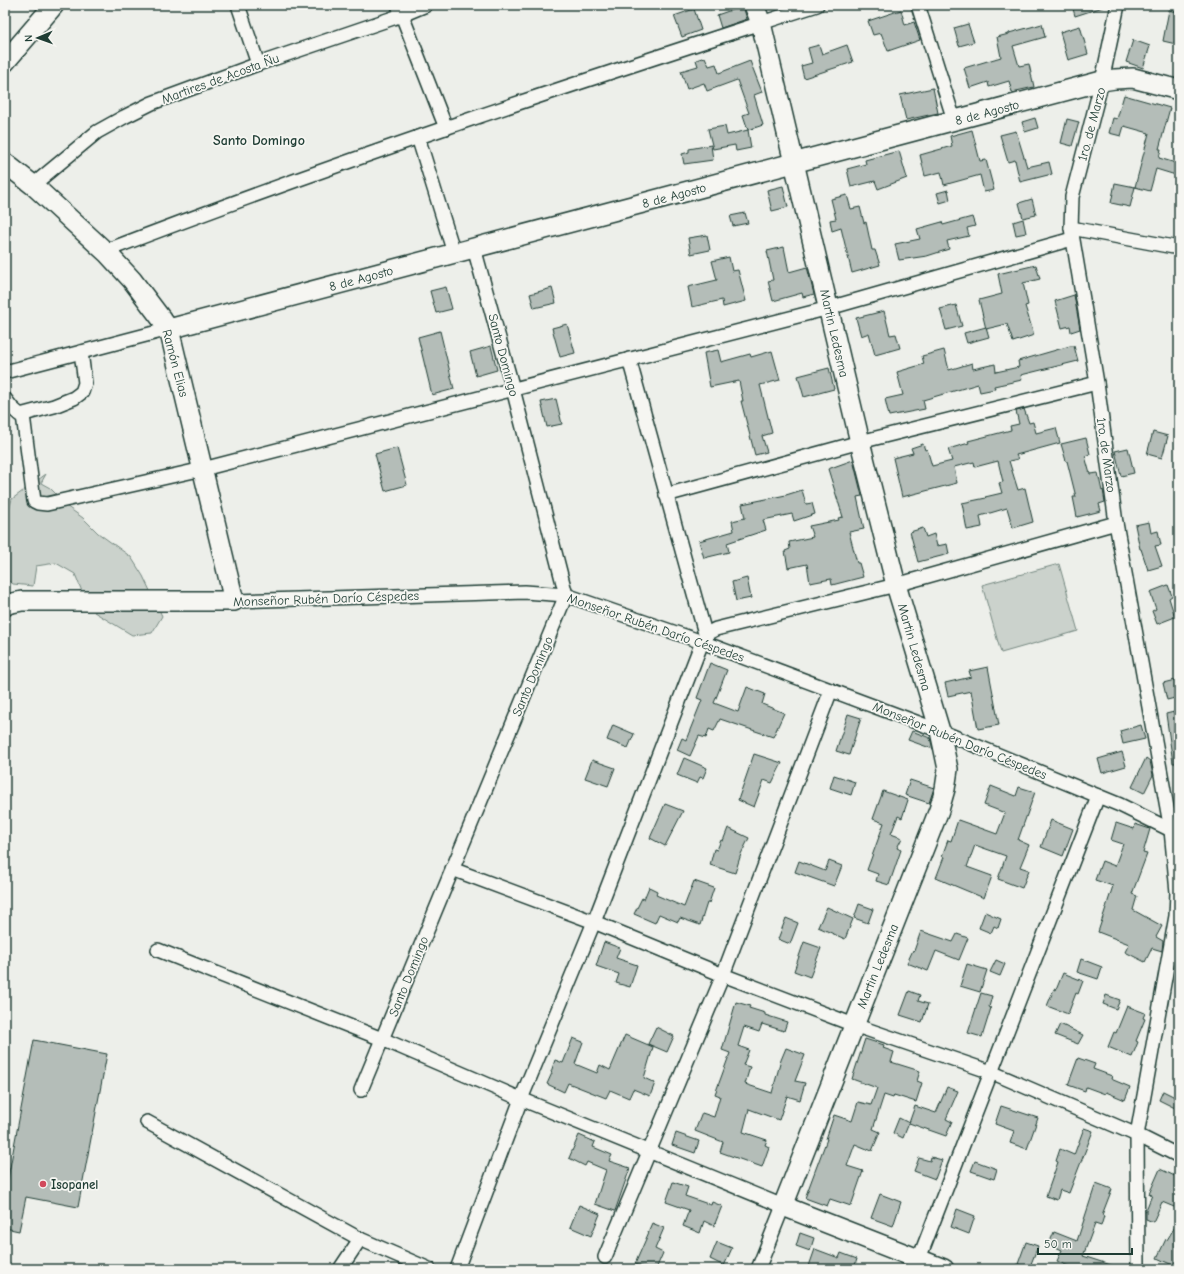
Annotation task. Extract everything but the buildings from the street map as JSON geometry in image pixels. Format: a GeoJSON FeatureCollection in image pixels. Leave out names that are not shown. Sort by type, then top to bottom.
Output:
{"type":"FeatureCollection","features":[{"type":"Feature","properties":{"kind":"street"},"geometry":{"type":"LineString","coordinates":[[5,62],[54,5]]}},
{"type":"Feature","properties":{"kind":"street"},"geometry":{"type":"LineString","coordinates":[[238,5],[258,64]]}},
{"type":"Feature","properties":{"kind":"street","name":"Martires de Acosta Ñu"},"geometry":{"type":"LineString","coordinates":[[33,185],[97,132],[152,103],[400,10],[426,5]]}},
{"type":"Feature","properties":{"kind":"street","name":"Martin Ledesma"},"geometry":{"type":"LineString","coordinates":[[754,5],[761,23],[860,442],[896,585],[940,731],[948,769],[945,790],[941,803],[758,1269]]}},
{"type":"Feature","properties":{"kind":"street"},"geometry":{"type":"LineString","coordinates":[[105,251],[216,208],[418,137],[817,5]]}},
{"type":"Feature","properties":{"kind":"street"},"geometry":{"type":"LineString","coordinates":[[918,5],[954,120]]}},
{"type":"Feature","properties":{"kind":"street","name":"1ro. de Marzo"},"geometry":{"type":"LineString","coordinates":[[1118,5],[1102,81],[1072,197],[1072,233],[1097,383],[1116,523],[1175,831],[1177,892],[1176,916],[1137,1135],[1138,1269]]}},
{"type":"Feature","properties":{"kind":"street"},"geometry":{"type":"LineString","coordinates":[[400,10],[446,128]]}},
{"type":"Feature","properties":{"kind":"street","name":"8 de Agosto"},"geometry":{"type":"LineString","coordinates":[[170,329],[1102,81],[1133,78],[1179,90]]}},
{"type":"Feature","properties":{"kind":"street"},"geometry":{"type":"LineString","coordinates":[[418,137],[454,254]]}},
{"type":"Feature","properties":{"kind":"street","name":"Ramón Elias"},"geometry":{"type":"LineString","coordinates":[[5,163],[33,185],[105,251],[132,280],[170,329],[234,601]]}},
{"type":"Feature","properties":{"kind":"street"},"geometry":{"type":"LineString","coordinates":[[23,414],[34,500],[38,503],[47,504],[202,470],[829,308],[1072,233],[1179,248]]}},
{"type":"Feature","properties":{"kind":"street","name":"Santo Domingo"},"geometry":{"type":"LineString","coordinates":[[361,1090],[566,595],[513,389],[474,248]]}},
{"type":"Feature","properties":{"kind":"street"},"geometry":{"type":"LineString","coordinates":[[5,372],[170,329]]}},
{"type":"Feature","properties":{"kind":"street"},"geometry":{"type":"LineString","coordinates":[[5,399],[18,414],[23,414],[54,406],[74,398],[82,392],[85,383],[81,352]]}},
{"type":"Feature","properties":{"kind":"street"},"geometry":{"type":"LineString","coordinates":[[629,359],[704,640]]}},
{"type":"Feature","properties":{"kind":"street"},"geometry":{"type":"LineString","coordinates":[[666,495],[860,442],[1097,383]]}},
{"type":"Feature","properties":{"kind":"street"},"geometry":{"type":"LineString","coordinates":[[457,1269],[521,1099],[594,922],[708,633],[716,629],[896,585],[1116,523]]}},
{"type":"Feature","properties":{"kind":"street","name":"Monseñor Rubén Darío Céspedes"},"geometry":{"type":"LineString","coordinates":[[5,606],[7,604],[22,601],[234,601],[525,592],[566,595],[704,640],[940,731],[1120,805],[1175,831]]}},
{"type":"Feature","properties":{"kind":"street"},"geometry":{"type":"LineString","coordinates":[[605,1257],[723,975],[831,690]]}},
{"type":"Feature","properties":{"kind":"street"},"geometry":{"type":"LineString","coordinates":[[917,1264],[1098,796]]}},
{"type":"Feature","properties":{"kind":"street"},"geometry":{"type":"LineString","coordinates":[[452,870],[594,922],[723,975],[854,1024],[991,1072],[1137,1135],[1179,1156]]}},
{"type":"Feature","properties":{"kind":"street"},"geometry":{"type":"LineString","coordinates":[[158,950],[382,1038],[521,1099],[783,1206],[917,1264],[944,1269]]}},
{"type":"Feature","properties":{"kind":"street"},"geometry":{"type":"LineString","coordinates":[[147,1122],[360,1239],[429,1269]]}},
{"type":"Feature","properties":{"kind":"street"},"geometry":{"type":"LineString","coordinates":[[340,1269],[360,1239]]}},
{"type":"Feature","properties":{"kind":"shaded area"},"geometry":{"type":"Polygon","coordinates":[[[46,474],[41,483],[50,488],[66,506],[83,518],[98,533],[131,557],[143,576],[162,616],[152,633],[132,635],[94,612],[83,594],[75,574],[56,563],[36,566],[33,586],[13,584],[5,578],[5,523],[12,499],[46,474]]]}},
{"type":"Feature","properties":{"kind":"shaded area"},"geometry":{"type":"Polygon","coordinates":[[[1059,564],[1078,631],[1001,653],[982,585],[1059,564]]]}},
{"type":"Feature","properties":{"kind":"place","name":"Isopanel"},"geometry":{"type":"Point","coordinates":[43,1184]}},
{"type":"Feature","properties":{"kind":"district","name":"Santo Domingo"},"geometry":{"type":"Point","coordinates":[259,140]}}]}
